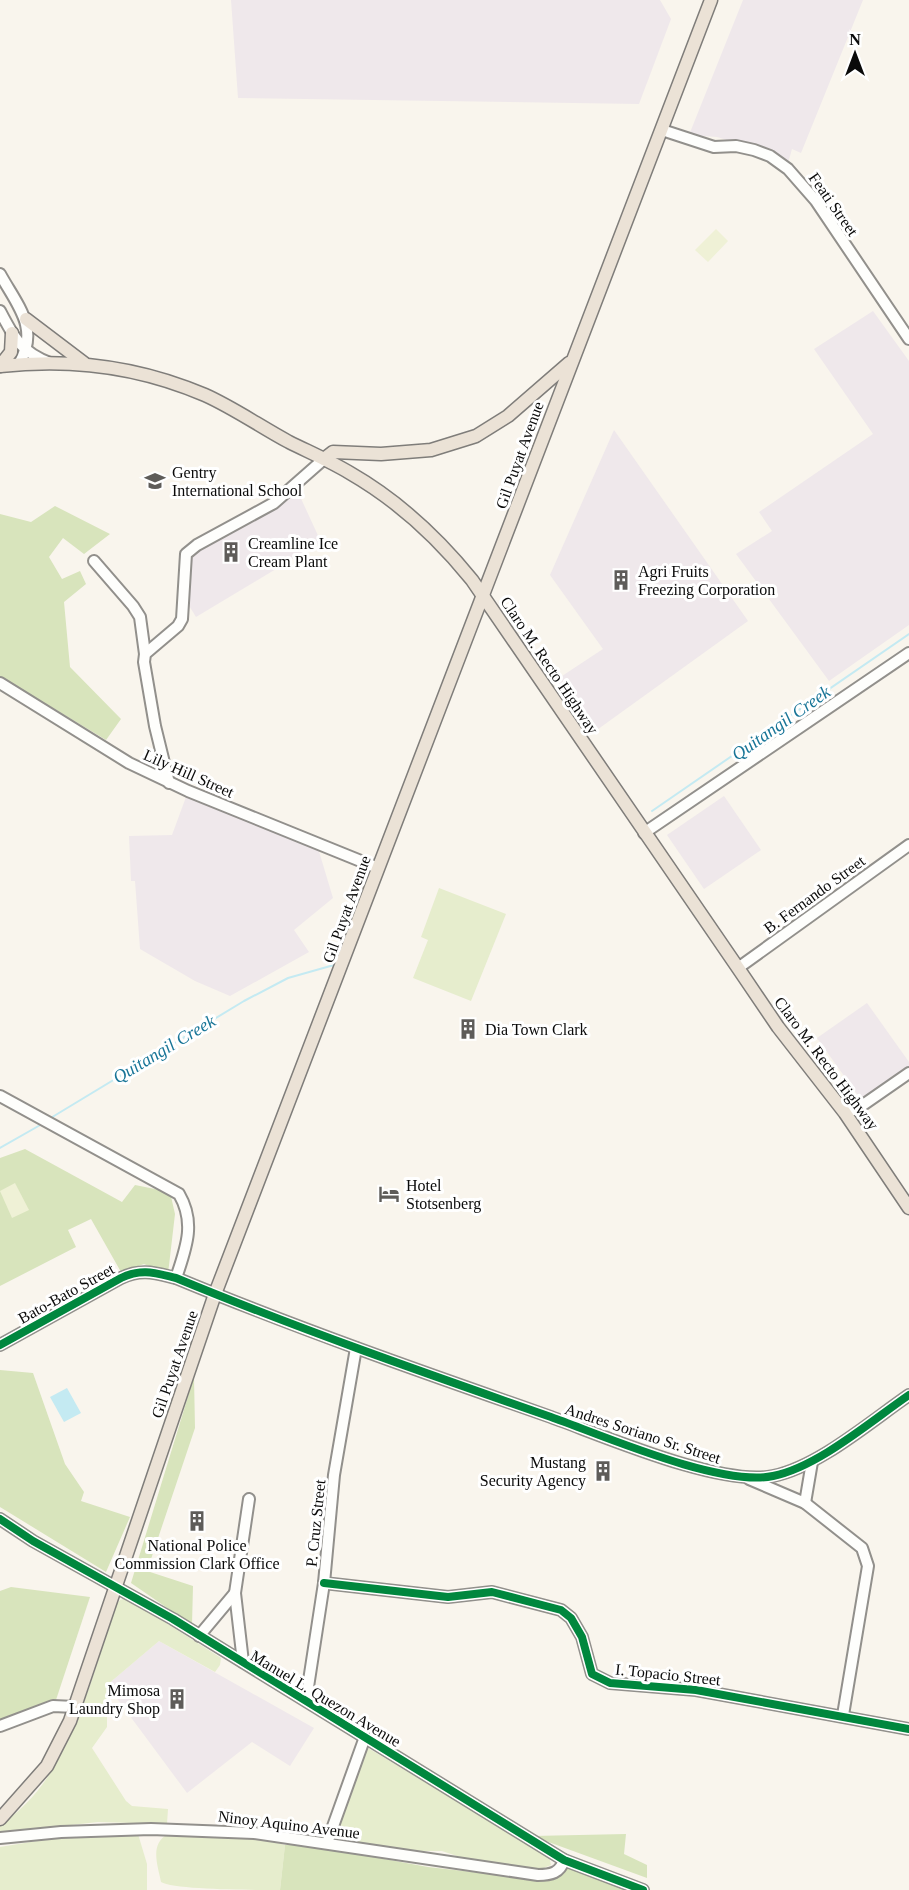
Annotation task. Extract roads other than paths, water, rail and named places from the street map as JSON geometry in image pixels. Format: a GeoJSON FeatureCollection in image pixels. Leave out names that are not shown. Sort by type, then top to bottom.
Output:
{"type":"FeatureCollection","features":[{"type":"Feature","properties":{"kind":"main road","name":"Gil Puyat Avenue"},"geometry":{"type":"LineString","coordinates":[[0,1819],[47,1766],[63,1738],[215,1294],[483,596],[570,362],[711,0]]}},
{"type":"Feature","properties":{"kind":"main road"},"geometry":{"type":"LineString","coordinates":[[26,319],[84,363]]}},
{"type":"Feature","properties":{"kind":"main road"},"geometry":{"type":"LineString","coordinates":[[0,366],[11,352],[12,333]]}},
{"type":"Feature","properties":{"kind":"main road"},"geometry":{"type":"LineString","coordinates":[[324,459],[333,452],[381,454],[431,450],[476,436],[508,416],[570,362]]}},
{"type":"Feature","properties":{"kind":"main road","name":"Claro M. Recto Highway"},"geometry":{"type":"LineString","coordinates":[[0,366],[84,363],[151,376],[206,396],[373,488],[417,522],[456,560],[483,596],[778,1027],[845,1113],[909,1208]]}},
{"type":"Feature","properties":{"kind":"street","name":"Feati Street"},"geometry":{"type":"LineString","coordinates":[[662,130],[714,147],[736,146],[754,150],[770,156],[788,169],[811,195],[909,339]]}},
{"type":"Feature","properties":{"kind":"street"},"geometry":{"type":"LineString","coordinates":[[0,274],[26,319],[26,352],[19,364]]}},
{"type":"Feature","properties":{"kind":"street"},"geometry":{"type":"LineString","coordinates":[[0,311],[26,352],[51,363]]}},
{"type":"Feature","properties":{"kind":"street"},"geometry":{"type":"LineString","coordinates":[[145,654],[178,626],[182,619],[184,565],[186,554],[190,549],[274,503],[324,459]]}},
{"type":"Feature","properties":{"kind":"street"},"geometry":{"type":"LineString","coordinates":[[94,561],[140,617],[155,726],[169,783]]}},
{"type":"Feature","properties":{"kind":"street"},"geometry":{"type":"LineString","coordinates":[[644,833],[909,653]]}},
{"type":"Feature","properties":{"kind":"street","name":"Lily Hill Street"},"geometry":{"type":"LineString","coordinates":[[0,683],[129,763],[169,783],[378,868]]}},
{"type":"Feature","properties":{"kind":"street","name":"B. Fernando Street"},"geometry":{"type":"LineString","coordinates":[[738,968],[909,845]]}},
{"type":"Feature","properties":{"kind":"street"},"geometry":{"type":"LineString","coordinates":[[845,1113],[860,1107],[909,1073]]}},
{"type":"Feature","properties":{"kind":"street"},"geometry":{"type":"LineString","coordinates":[[0,1096],[179,1194],[185,1204],[190,1238],[176,1278]]}},
{"type":"Feature","properties":{"kind":"street","name":"Bato-Bato Street"},"geometry":{"type":"LineString","coordinates":[[0,1345],[137,1270],[176,1278],[215,1294]]}},
{"type":"Feature","properties":{"kind":"street","name":"Andres Soriano Sr. Street"},"geometry":{"type":"LineString","coordinates":[[215,1294],[356,1348],[703,1470],[746,1478],[772,1477],[812,1462],[909,1395]]}},
{"type":"Feature","properties":{"kind":"street","name":"P. Cruz Street"},"geometry":{"type":"LineString","coordinates":[[306,1700],[324,1583],[334,1475],[356,1348]]}},
{"type":"Feature","properties":{"kind":"street"},"geometry":{"type":"LineString","coordinates":[[805,1503],[812,1462]]}},
{"type":"Feature","properties":{"kind":"street"},"geometry":{"type":"LineString","coordinates":[[746,1478],[805,1503],[862,1548],[866,1556],[867,1566],[843,1715]]}},
{"type":"Feature","properties":{"kind":"street"},"geometry":{"type":"LineString","coordinates":[[243,1662],[235,1593],[249,1499]]}},
{"type":"Feature","properties":{"kind":"street","name":"Manuel L. Quezon Avenue"},"geometry":{"type":"LineString","coordinates":[[0,1519],[33,1541],[116,1587],[306,1700],[564,1860],[643,1890]]}},
{"type":"Feature","properties":{"kind":"street","name":"I. Topacio Street"},"geometry":{"type":"LineString","coordinates":[[324,1583],[448,1597],[492,1592],[561,1610],[570,1618],[582,1637],[592,1674],[610,1683],[696,1689],[909,1729]]}},
{"type":"Feature","properties":{"kind":"street"},"geometry":{"type":"LineString","coordinates":[[199,1636],[235,1593]]}},
{"type":"Feature","properties":{"kind":"street"},"geometry":{"type":"LineString","coordinates":[[0,1726],[53,1706],[75,1707]]}},
{"type":"Feature","properties":{"kind":"street"},"geometry":{"type":"LineString","coordinates":[[327,1843],[365,1737]]}},
{"type":"Feature","properties":{"kind":"street","name":"Ninoy Aquino Avenue"},"geometry":{"type":"LineString","coordinates":[[0,1838],[61,1832],[192,1828],[254,1833],[538,1875],[554,1873],[561,1868],[564,1860]]}},
{"type":"Feature","properties":{"kind":"water"},"geometry":{"type":"Polygon","coordinates":[[[67,1388],[81,1413],[64,1422],[50,1397],[67,1388]]]}},
{"type":"Feature","properties":{"kind":"waterway","name":"Quitangil Creek"},"geometry":{"type":"LineString","coordinates":[[652,811],[909,634]]}},
{"type":"Feature","properties":{"kind":"waterway","name":"Quitangil Creek"},"geometry":{"type":"LineString","coordinates":[[49,1119],[244,1001],[288,978],[334,965]]}},
{"type":"Feature","properties":{"kind":"waterway","name":"Quitangil Creek"},"geometry":{"type":"LineString","coordinates":[[0,1148],[42,1124]]}},
{"type":"Feature","properties":{"kind":"place","name":"Gentry International School"},"geometry":{"type":"Point","coordinates":[155,481]}},
{"type":"Feature","properties":{"kind":"place","name":"Creamline Ice Cream Plant"},"geometry":{"type":"Point","coordinates":[231,552]}},
{"type":"Feature","properties":{"kind":"place","name":"Agri Fruits Freezing Corporation"},"geometry":{"type":"Point","coordinates":[621,580]}},
{"type":"Feature","properties":{"kind":"place","name":"Dia Town Clark"},"geometry":{"type":"Point","coordinates":[468,1029]}},
{"type":"Feature","properties":{"kind":"place","name":"Hotel Stotsenberg"},"geometry":{"type":"Point","coordinates":[389,1194]}},
{"type":"Feature","properties":{"kind":"place","name":"Mustang Security Agency"},"geometry":{"type":"Point","coordinates":[603,1471]}},
{"type":"Feature","properties":{"kind":"place","name":"National Police Commission Clark Office"},"geometry":{"type":"Point","coordinates":[197,1521]}},
{"type":"Feature","properties":{"kind":"place","name":"Mimosa Laundry Shop"},"geometry":{"type":"Point","coordinates":[177,1699]}}]}
